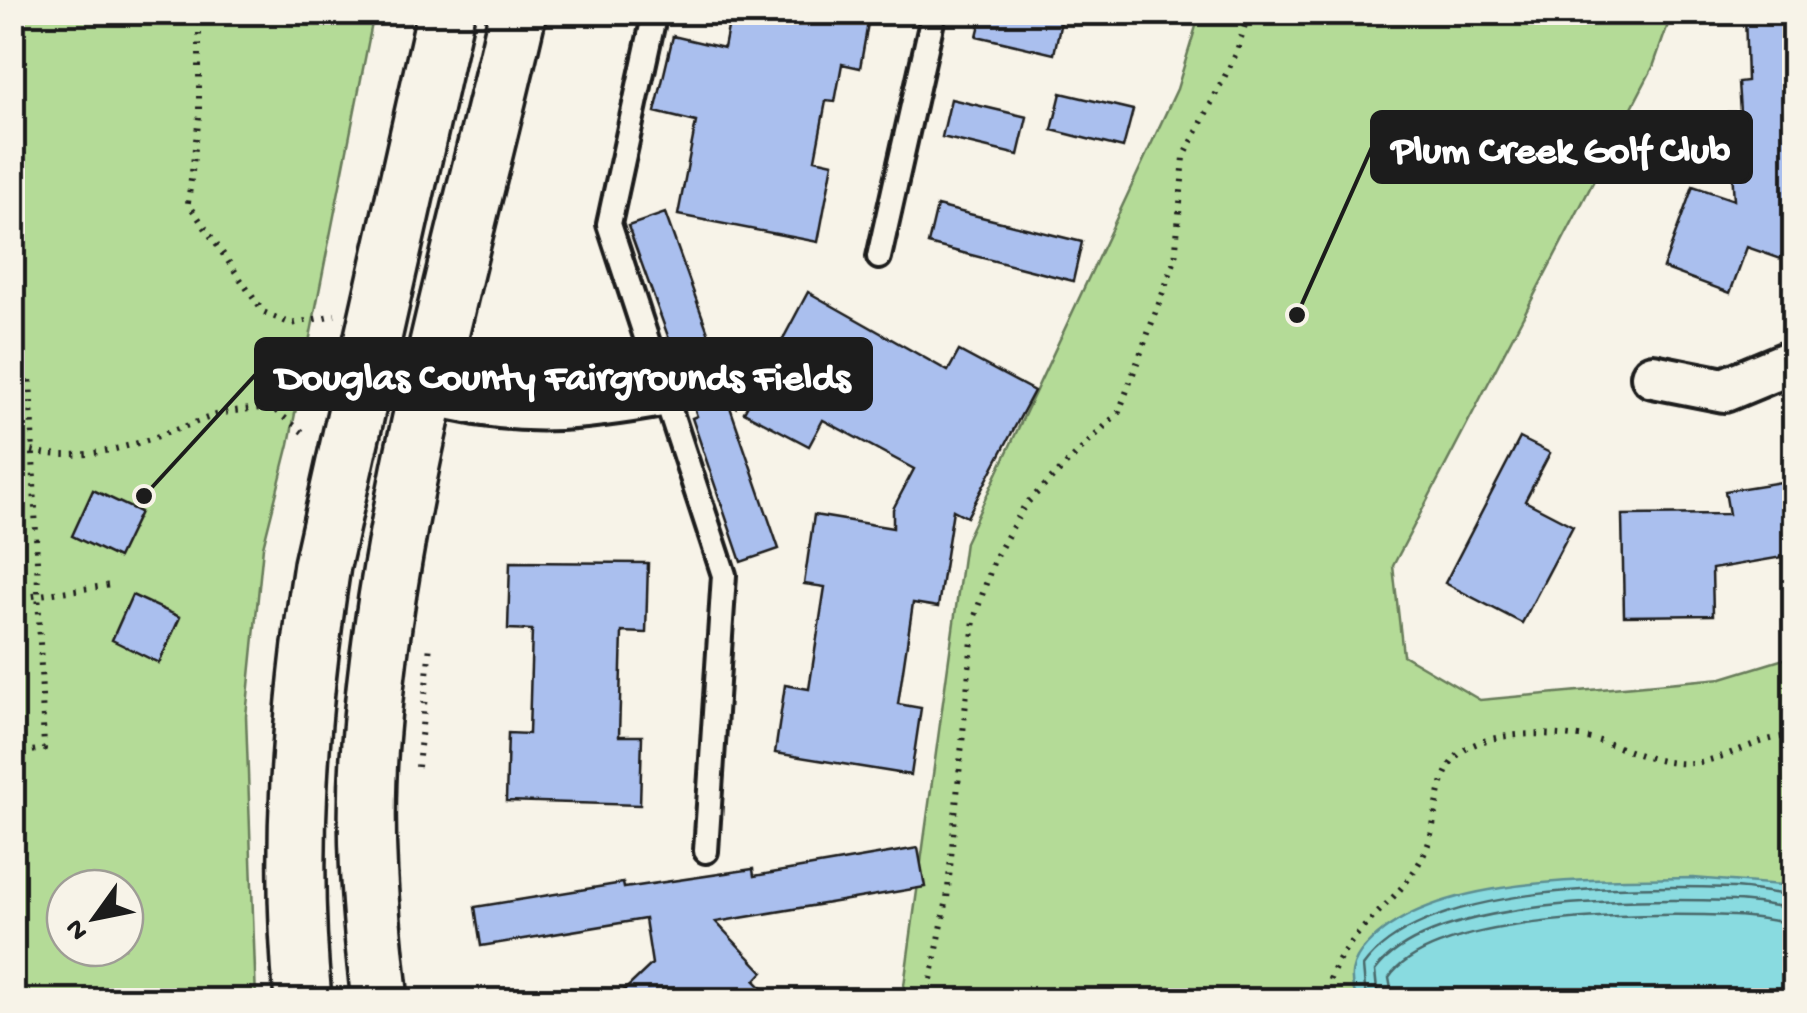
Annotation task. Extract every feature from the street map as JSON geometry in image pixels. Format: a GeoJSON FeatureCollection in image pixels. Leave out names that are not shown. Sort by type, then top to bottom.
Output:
{"type":"FeatureCollection","features":[{"type":"Feature","properties":{"kind":"main road"},"geometry":{"type":"LineString","coordinates":[[304,1000],[296,929],[298,804],[308,655],[322,564],[446,12]]}},
{"type":"Feature","properties":{"kind":"main road"},"geometry":{"type":"LineString","coordinates":[[380,1000],[367,855],[370,745],[391,578],[518,12]]}},
{"type":"Feature","properties":{"kind":"street"},"geometry":{"type":"LineString","coordinates":[[1653,376],[1724,390],[1794,361]]}},
{"type":"Feature","properties":{"kind":"lane"},"geometry":{"type":"LineString","coordinates":[[655,12],[609,224],[724,576],[706,851]]}},
{"type":"Feature","properties":{"kind":"lane"},"geometry":{"type":"LineString","coordinates":[[879,256],[934,12]]}},
{"type":"Feature","properties":{"kind":"lane"},"geometry":{"type":"LineString","coordinates":[[428,402],[468,414],[578,420],[668,404]]}},
{"type":"Feature","properties":{"kind":"path"},"geometry":{"type":"LineString","coordinates":[[198,12],[199,118],[188,203],[264,312],[291,324],[338,314]]}},
{"type":"Feature","properties":{"kind":"path"},"geometry":{"type":"LineString","coordinates":[[927,1000],[947,899],[974,619],[994,560],[1024,504],[1119,412],[1175,260],[1184,157],[1236,54],[1249,12]]}},
{"type":"Feature","properties":{"kind":"path"},"geometry":{"type":"LineString","coordinates":[[12,754],[44,749],[30,375]]}},
{"type":"Feature","properties":{"kind":"path"},"geometry":{"type":"LineString","coordinates":[[12,445],[32,453],[85,456],[159,439],[220,414],[270,407],[310,438]]}},
{"type":"Feature","properties":{"kind":"path"},"geometry":{"type":"LineString","coordinates":[[12,600],[112,586]]}},
{"type":"Feature","properties":{"kind":"path"},"geometry":{"type":"LineString","coordinates":[[417,776],[430,643]]}},
{"type":"Feature","properties":{"kind":"path"},"geometry":{"type":"LineString","coordinates":[[1323,1000],[1332,968],[1350,939],[1422,858],[1457,755],[1496,734],[1594,740],[1645,758],[1705,764],[1794,736]]}},
{"type":"Feature","properties":{"kind":"green space"},"geometry":{"type":"Polygon","coordinates":[[[12,13],[374,13],[289,444],[263,547],[246,716],[256,1000],[13,1000],[12,13]]]}},
{"type":"Feature","properties":{"kind":"green space"},"geometry":{"type":"Polygon","coordinates":[[[1200,13],[1672,13],[1653,67],[1393,566],[1403,655],[1480,700],[1722,678],[1794,656],[1794,1000],[902,1000],[965,542],[1177,89],[1200,13]]]}},
{"type":"Feature","properties":{"kind":"water"},"geometry":{"type":"Polygon","coordinates":[[[1693,878],[1794,886],[1794,1000],[1358,1000],[1355,992],[1352,971],[1367,945],[1397,922],[1434,904],[1521,885],[1693,878]]]}},
{"type":"Feature","properties":{"kind":"building"},"geometry":{"type":"Polygon","coordinates":[[[731,12],[870,12],[860,68],[842,64],[835,102],[826,101],[815,159],[833,163],[818,242],[678,215],[696,122],[655,112],[673,36],[724,48],[731,12]]]}},
{"type":"Feature","properties":{"kind":"building"},"geometry":{"type":"Polygon","coordinates":[[[983,12],[1063,12],[1054,54],[977,36],[983,12]]]}},
{"type":"Feature","properties":{"kind":"building"},"geometry":{"type":"Polygon","coordinates":[[[1745,12],[1794,12],[1794,221],[1781,259],[1747,247],[1730,293],[1663,268],[1693,186],[1734,200],[1728,112],[1740,112],[1738,82],[1747,81],[1745,12]]]}},
{"type":"Feature","properties":{"kind":"building"},"geometry":{"type":"Polygon","coordinates":[[[1061,93],[1133,110],[1123,148],[1052,130],[1061,93]]]}},
{"type":"Feature","properties":{"kind":"building"},"geometry":{"type":"Polygon","coordinates":[[[951,99],[1027,117],[1018,155],[942,137],[951,99]]]}},
{"type":"Feature","properties":{"kind":"building"},"geometry":{"type":"Polygon","coordinates":[[[937,206],[1082,242],[1073,281],[928,244],[937,206]]]}},
{"type":"Feature","properties":{"kind":"building"},"geometry":{"type":"Polygon","coordinates":[[[665,213],[735,407],[729,404],[779,549],[741,562],[692,418],[697,416],[628,226],[665,213]]]}},
{"type":"Feature","properties":{"kind":"building"},"geometry":{"type":"Polygon","coordinates":[[[808,292],[948,371],[959,351],[1034,391],[967,517],[953,510],[938,607],[913,603],[898,704],[921,708],[911,775],[775,753],[785,685],[809,689],[825,587],[804,584],[814,515],[893,528],[893,509],[914,469],[823,420],[809,446],[744,412],[808,292]]]}},
{"type":"Feature","properties":{"kind":"building"},"geometry":{"type":"Polygon","coordinates":[[[1520,438],[1550,453],[1525,501],[1573,526],[1522,623],[1445,583],[1520,438]]]}},
{"type":"Feature","properties":{"kind":"building"},"geometry":{"type":"Polygon","coordinates":[[[1794,480],[1794,555],[1712,569],[1713,615],[1624,616],[1622,515],[1729,514],[1725,491],[1794,480]]]}},
{"type":"Feature","properties":{"kind":"building"},"geometry":{"type":"Polygon","coordinates":[[[93,490],[140,512],[118,558],[72,536],[93,490]]]}},
{"type":"Feature","properties":{"kind":"building"},"geometry":{"type":"Polygon","coordinates":[[[510,562],[648,563],[646,633],[622,632],[619,736],[642,736],[640,805],[506,801],[508,733],[529,734],[532,630],[508,629],[510,562]]]}},
{"type":"Feature","properties":{"kind":"building"},"geometry":{"type":"Polygon","coordinates":[[[132,595],[180,617],[159,663],[112,640],[132,595]]]}},
{"type":"Feature","properties":{"kind":"building"},"geometry":{"type":"Polygon","coordinates":[[[918,848],[925,887],[716,922],[763,972],[755,981],[774,1000],[614,1000],[652,964],[645,919],[481,946],[475,907],[623,883],[624,888],[753,869],[754,876],[918,848]]]}},
{"type":"Feature","properties":{"kind":"place","name":"Plum Creek Golf Club"},"geometry":{"type":"Point","coordinates":[1297,315]}},
{"type":"Feature","properties":{"kind":"place","name":"Douglas County Fairgrounds Fields"},"geometry":{"type":"Point","coordinates":[144,496]}}]}
